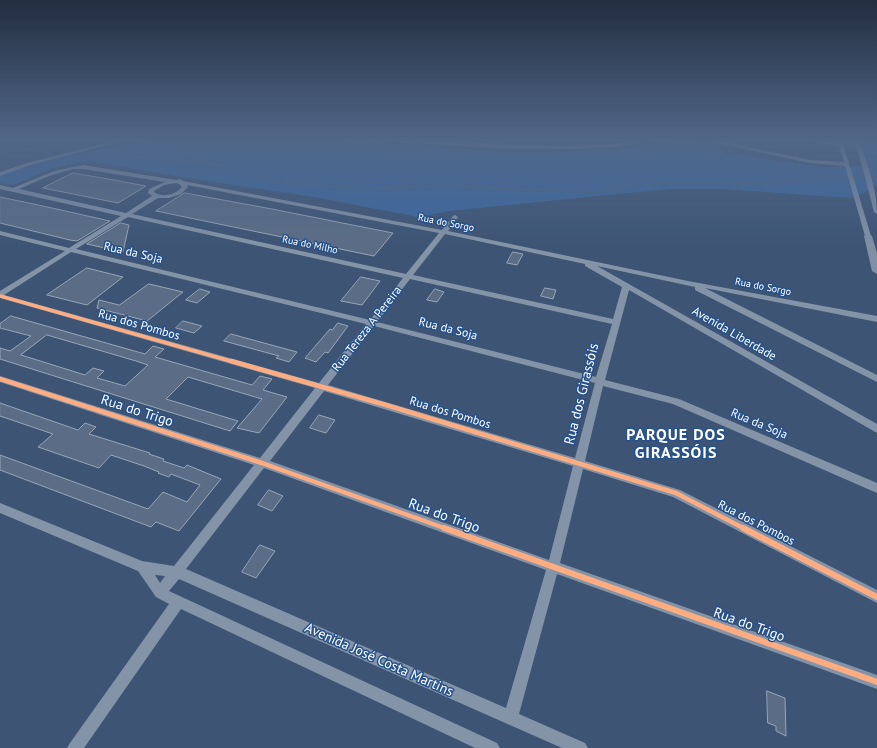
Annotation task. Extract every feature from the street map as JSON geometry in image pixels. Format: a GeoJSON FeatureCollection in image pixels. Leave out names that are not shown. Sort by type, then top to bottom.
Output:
{"type":"FeatureCollection","features":[{"type":"Feature","properties":{"kind":"street","name":"Rua do Sorgo"},"geometry":{"type":"LineString","coordinates":[[13,190],[46,175]]}},
{"type":"Feature","properties":{"kind":"street","name":"Rua do Sorgo"},"geometry":{"type":"LineString","coordinates":[[128,175],[203,186],[443,232],[688,283],[877,319]]}},
{"type":"Feature","properties":{"kind":"street"},"geometry":{"type":"LineString","coordinates":[[849,175],[851,181],[871,206]]}},
{"type":"Feature","properties":{"kind":"street"},"geometry":{"type":"LineString","coordinates":[[868,175],[870,183],[872,237],[877,271]]}},
{"type":"Feature","properties":{"kind":"street"},"geometry":{"type":"LineString","coordinates":[[152,179],[157,186]]}},
{"type":"Feature","properties":{"kind":"street"},"geometry":{"type":"LineString","coordinates":[[181,192],[185,187],[180,182],[157,186],[151,190],[153,195],[167,196],[203,186]]}},
{"type":"Feature","properties":{"kind":"street","name":"Rua do Milho"},"geometry":{"type":"LineString","coordinates":[[0,188],[616,322]]}},
{"type":"Feature","properties":{"kind":"street"},"geometry":{"type":"LineString","coordinates":[[0,295],[157,196]]}},
{"type":"Feature","properties":{"kind":"street","name":"Rua Tereza A Pereira"},"geometry":{"type":"LineString","coordinates":[[160,593],[455,217]]}},
{"type":"Feature","properties":{"kind":"street","name":"Rua da Soja"},"geometry":{"type":"LineString","coordinates":[[0,233],[372,323],[676,401],[877,488]]}},
{"type":"Feature","properties":{"kind":"street","name":"Avenida Liberdade"},"geometry":{"type":"LineString","coordinates":[[580,260],[877,428]]}},
{"type":"Feature","properties":{"kind":"street","name":"Rua dos Girassóis"},"geometry":{"type":"LineString","coordinates":[[510,718],[554,568],[616,322],[622,284],[619,274],[625,269]]}},
{"type":"Feature","properties":{"kind":"street","name":"Avenida Liberdade"},"geometry":{"type":"LineString","coordinates":[[688,283],[877,379]]}},
{"type":"Feature","properties":{"kind":"street","name":"Rua dos Pombos"},"geometry":{"type":"LineString","coordinates":[[0,295],[322,386],[676,493],[877,597]]}},
{"type":"Feature","properties":{"kind":"street","name":"Rua do Trigo"},"geometry":{"type":"LineString","coordinates":[[0,379],[262,463],[877,682]]}},
{"type":"Feature","properties":{"kind":"street","name":"Avenida José Costa Martins"},"geometry":{"type":"LineString","coordinates":[[0,508],[142,567],[178,572],[580,748]]}},
{"type":"Feature","properties":{"kind":"street"},"geometry":{"type":"LineString","coordinates":[[142,567],[160,593],[492,748]]}},
{"type":"Feature","properties":{"kind":"street"},"geometry":{"type":"LineString","coordinates":[[75,748],[179,601]]}},
{"type":"Feature","properties":{"kind":"shaded area"},"geometry":{"type":"Polygon","coordinates":[[[37,175],[13,185],[0,183],[0,176],[37,175]]]}},
{"type":"Feature","properties":{"kind":"shaded area"},"geometry":{"type":"Polygon","coordinates":[[[169,175],[877,175],[877,184],[871,189],[852,198],[723,189],[668,189],[449,211],[418,217],[320,198],[169,175]]]}},
{"type":"Feature","properties":{"kind":"building"},"geometry":{"type":"Polygon","coordinates":[[[69,175],[84,175],[146,186],[118,203],[43,188],[69,175]]]}},
{"type":"Feature","properties":{"kind":"building"},"geometry":{"type":"Polygon","coordinates":[[[185,193],[393,233],[374,256],[156,211],[185,193]]]}},
{"type":"Feature","properties":{"kind":"building"},"geometry":{"type":"Polygon","coordinates":[[[0,197],[110,221],[77,241],[70,240],[0,223],[0,197]]]}},
{"type":"Feature","properties":{"kind":"building"},"geometry":{"type":"Polygon","coordinates":[[[121,223],[129,225],[123,252],[87,244],[121,223]]]}},
{"type":"Feature","properties":{"kind":"building"},"geometry":{"type":"Polygon","coordinates":[[[513,252],[523,254],[517,265],[507,263],[513,252]]]}},
{"type":"Feature","properties":{"kind":"building"},"geometry":{"type":"Polygon","coordinates":[[[87,268],[123,277],[87,305],[47,295],[87,268]]]}},
{"type":"Feature","properties":{"kind":"building"},"geometry":{"type":"Polygon","coordinates":[[[361,277],[380,281],[362,305],[341,301],[361,277]]]}},
{"type":"Feature","properties":{"kind":"building"},"geometry":{"type":"Polygon","coordinates":[[[149,284],[183,292],[147,321],[97,308],[99,300],[119,305],[149,284]]]}},
{"type":"Feature","properties":{"kind":"building"},"geometry":{"type":"Polygon","coordinates":[[[545,288],[556,290],[553,299],[541,296],[545,288]]]}},
{"type":"Feature","properties":{"kind":"building"},"geometry":{"type":"Polygon","coordinates":[[[200,289],[210,292],[197,303],[186,300],[200,289]]]}},
{"type":"Feature","properties":{"kind":"building"},"geometry":{"type":"Polygon","coordinates":[[[435,289],[444,292],[437,302],[427,300],[435,289]]]}},
{"type":"Feature","properties":{"kind":"building"},"geometry":{"type":"Polygon","coordinates":[[[11,316],[145,354],[153,346],[164,349],[155,357],[252,385],[260,376],[272,379],[263,390],[287,397],[259,433],[237,428],[262,399],[188,377],[166,399],[238,421],[230,431],[0,359],[0,348],[10,351],[31,336],[0,328],[0,324],[11,316]],[[47,335],[21,355],[85,375],[93,368],[104,371],[97,378],[125,386],[148,365],[47,335]]]}},
{"type":"Feature","properties":{"kind":"building"},"geometry":{"type":"Polygon","coordinates":[[[183,321],[202,326],[194,333],[176,328],[183,321]]]}},
{"type":"Feature","properties":{"kind":"building"},"geometry":{"type":"Polygon","coordinates":[[[338,323],[348,326],[328,353],[325,352],[316,362],[305,358],[330,329],[332,330],[338,323]]]}},
{"type":"Feature","properties":{"kind":"building"},"geometry":{"type":"Polygon","coordinates":[[[231,334],[297,352],[289,362],[276,358],[279,356],[224,341],[231,334]]]}},
{"type":"Feature","properties":{"kind":"building"},"geometry":{"type":"Polygon","coordinates":[[[0,403],[78,430],[85,423],[96,427],[89,434],[150,453],[149,454],[164,459],[163,461],[184,468],[187,465],[221,479],[179,531],[156,522],[151,527],[0,470],[0,455],[148,509],[163,492],[187,502],[200,485],[171,474],[169,477],[144,466],[111,455],[99,468],[38,447],[53,434],[0,416],[0,403]]]}},
{"type":"Feature","properties":{"kind":"building"},"geometry":{"type":"Polygon","coordinates":[[[319,415],[335,420],[326,433],[310,428],[319,415]]]}},
{"type":"Feature","properties":{"kind":"building"},"geometry":{"type":"Polygon","coordinates":[[[269,490],[283,496],[272,511],[258,505],[269,490]]]}},
{"type":"Feature","properties":{"kind":"building"},"geometry":{"type":"Polygon","coordinates":[[[260,545],[275,551],[256,578],[242,572],[260,545]]]}},
{"type":"Feature","properties":{"kind":"building"},"geometry":{"type":"Polygon","coordinates":[[[767,691],[785,698],[786,736],[776,731],[776,726],[768,723],[767,691]]]}},
{"type":"Feature","properties":{"kind":"waterway"},"geometry":{"type":"LineString","coordinates":[[253,175],[275,181],[355,189],[440,186],[596,192],[637,185],[689,182],[768,184],[789,180],[877,176]]}},
{"type":"Feature","properties":{"kind":"cycle path"},"geometry":{"type":"LineString","coordinates":[[0,296],[386,405],[676,493],[877,597]]}},
{"type":"Feature","properties":{"kind":"cycle path"},"geometry":{"type":"LineString","coordinates":[[0,379],[262,463],[877,682]]}},
{"type":"Feature","properties":{"kind":"district","name":"PARQUE DOS GIRASSÓIS"},"geometry":{"type":"Point","coordinates":[676,444]}}]}
